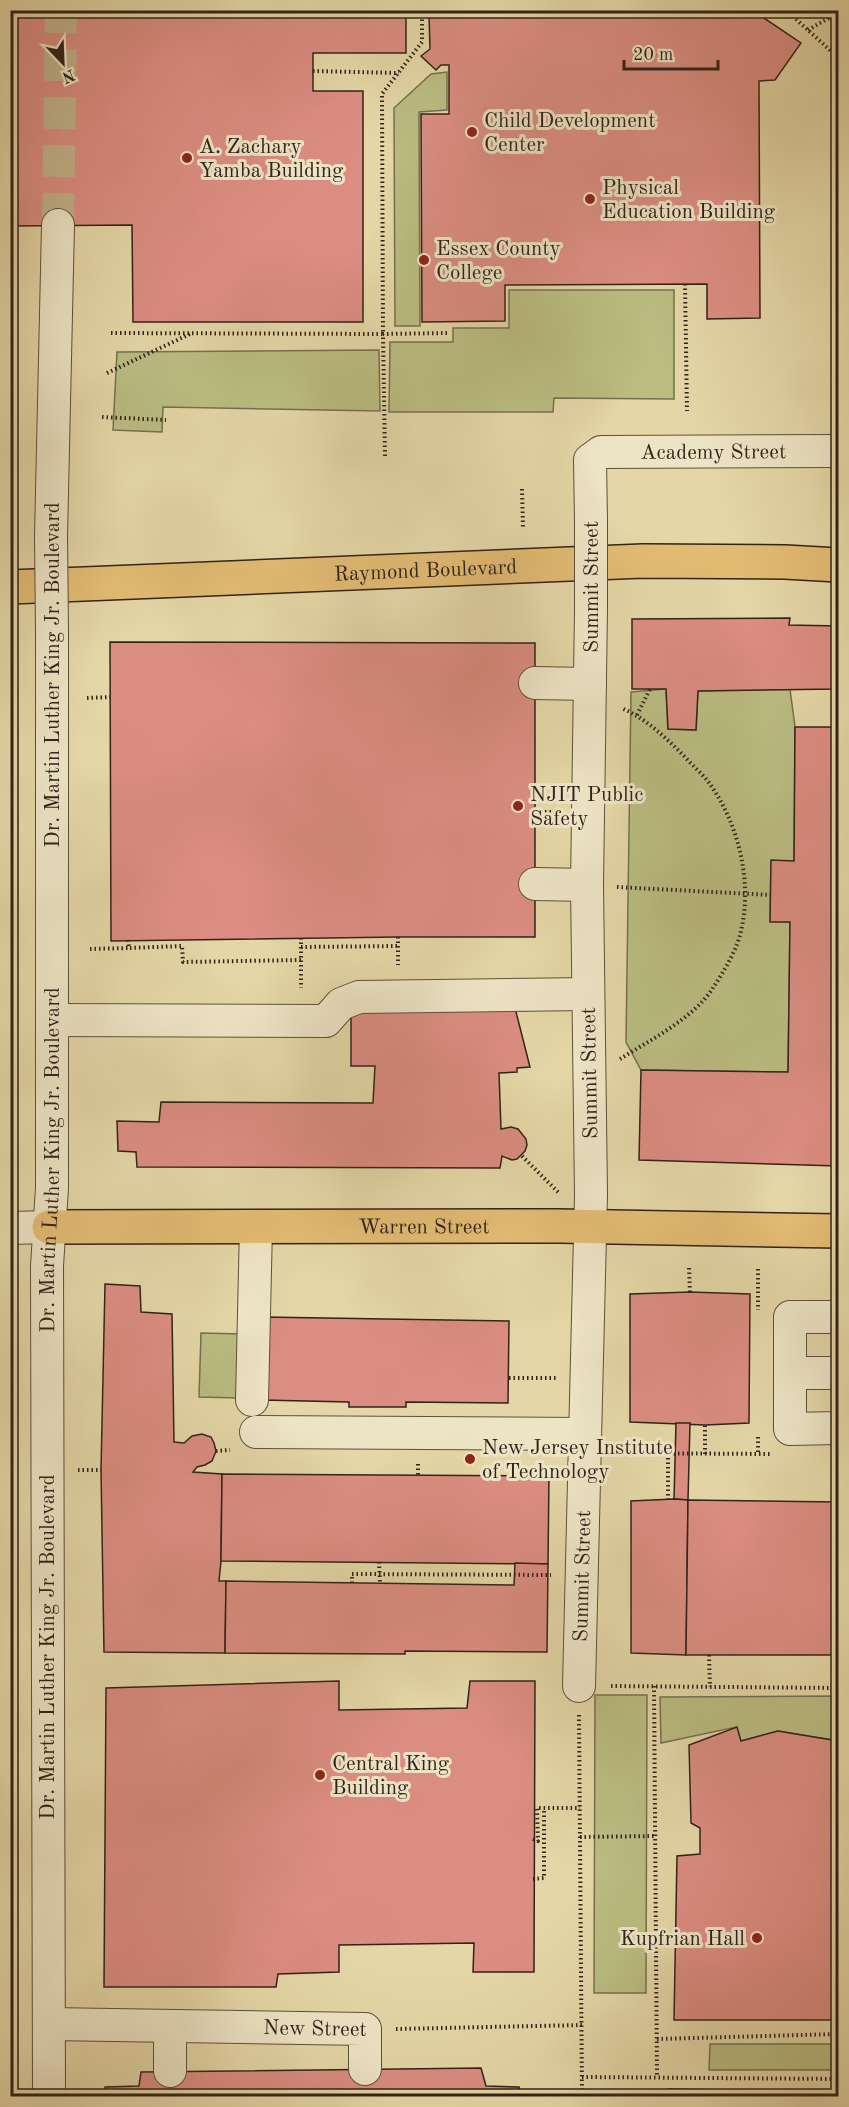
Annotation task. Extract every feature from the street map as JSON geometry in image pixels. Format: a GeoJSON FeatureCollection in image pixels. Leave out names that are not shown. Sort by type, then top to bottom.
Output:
{"type":"FeatureCollection","features":[{"type":"Feature","properties":{"kind":"main road","name":"Raymond Boulevard"},"geometry":{"type":"LineString","coordinates":[[10,587],[643,561],[784,562],[838,565]]}},
{"type":"Feature","properties":{"kind":"main road","name":"Warren Street"},"geometry":{"type":"LineString","coordinates":[[49,1227],[591,1226],[838,1231]]}},
{"type":"Feature","properties":{"kind":"street","name":"Dr. Martin Luther King Jr. Boulevard"},"geometry":{"type":"LineString","coordinates":[[49,2097],[47,1266],[52,1188],[51,536],[58,225]]}},
{"type":"Feature","properties":{"kind":"street","name":"Academy Street"},"geometry":{"type":"LineString","coordinates":[[590,460],[601,452],[838,451]]}},
{"type":"Feature","properties":{"kind":"street","name":"Summit Street"},"geometry":{"type":"LineString","coordinates":[[579,1686],[591,1226],[587,994],[591,609],[590,460]]}},
{"type":"Feature","properties":{"kind":"street"},"geometry":{"type":"LineString","coordinates":[[535,683],[590,692]]}},
{"type":"Feature","properties":{"kind":"street"},"geometry":{"type":"LineString","coordinates":[[534,884],[587,885]]}},
{"type":"Feature","properties":{"kind":"street"},"geometry":{"type":"LineString","coordinates":[[52,1020],[326,1021],[341,1004],[359,997],[587,994]]}},
{"type":"Feature","properties":{"kind":"street","name":"Warren Street"},"geometry":{"type":"LineString","coordinates":[[10,1228],[49,1227]]}},
{"type":"Feature","properties":{"kind":"street"},"geometry":{"type":"LineString","coordinates":[[252,1400],[256,1227]]}},
{"type":"Feature","properties":{"kind":"street"},"geometry":{"type":"LineString","coordinates":[[838,1317],[789,1317],[790,1429],[838,1428]]}},
{"type":"Feature","properties":{"kind":"street"},"geometry":{"type":"LineString","coordinates":[[790,1373],[838,1373]]}},
{"type":"Feature","properties":{"kind":"street"},"geometry":{"type":"LineString","coordinates":[[256,1432],[386,1420],[585,1434]]}},
{"type":"Feature","properties":{"kind":"street","name":"New Street"},"geometry":{"type":"LineString","coordinates":[[49,2024],[365,2029]]}},
{"type":"Feature","properties":{"kind":"street"},"geometry":{"type":"LineString","coordinates":[[170,2071],[171,2026]]}},
{"type":"Feature","properties":{"kind":"street"},"geometry":{"type":"LineString","coordinates":[[365,2029],[365,2070]]}},
{"type":"Feature","properties":{"kind":"path"},"geometry":{"type":"LineString","coordinates":[[385,456],[382,94],[422,42],[422,10]]}},
{"type":"Feature","properties":{"kind":"path"},"geometry":{"type":"LineString","coordinates":[[786,10],[832,52],[838,52]]}},
{"type":"Feature","properties":{"kind":"path"},"geometry":{"type":"LineString","coordinates":[[808,30],[838,13]]}},
{"type":"Feature","properties":{"kind":"path"},"geometry":{"type":"LineString","coordinates":[[313,71],[399,73]]}},
{"type":"Feature","properties":{"kind":"path"},"geometry":{"type":"LineString","coordinates":[[685,284],[687,411]]}},
{"type":"Feature","properties":{"kind":"path"},"geometry":{"type":"LineString","coordinates":[[111,333],[447,333]]}},
{"type":"Feature","properties":{"kind":"path"},"geometry":{"type":"LineString","coordinates":[[107,374],[192,333]]}},
{"type":"Feature","properties":{"kind":"path"},"geometry":{"type":"LineString","coordinates":[[102,417],[166,420]]}},
{"type":"Feature","properties":{"kind":"path"},"geometry":{"type":"LineString","coordinates":[[522,489],[523,528]]}},
{"type":"Feature","properties":{"kind":"path"},"geometry":{"type":"LineString","coordinates":[[637,715],[650,689]]}},
{"type":"Feature","properties":{"kind":"path"},"geometry":{"type":"LineString","coordinates":[[590,692],[637,715],[676,748],[707,780],[720,801],[736,838],[745,873],[741,932],[712,990],[682,1020],[619,1059]]}},
{"type":"Feature","properties":{"kind":"path"},"geometry":{"type":"LineString","coordinates":[[87,698],[110,697]]}},
{"type":"Feature","properties":{"kind":"path"},"geometry":{"type":"LineString","coordinates":[[587,885],[771,895]]}},
{"type":"Feature","properties":{"kind":"path"},"geometry":{"type":"LineString","coordinates":[[398,937],[398,953]]}},
{"type":"Feature","properties":{"kind":"path"},"geometry":{"type":"LineString","coordinates":[[301,938],[301,988]]}},
{"type":"Feature","properties":{"kind":"path"},"geometry":{"type":"LineString","coordinates":[[128,940],[129,948]]}},
{"type":"Feature","properties":{"kind":"path"},"geometry":{"type":"LineString","coordinates":[[90,949],[182,946],[183,962],[301,960]]}},
{"type":"Feature","properties":{"kind":"path"},"geometry":{"type":"LineString","coordinates":[[301,946],[398,946]]}},
{"type":"Feature","properties":{"kind":"path"},"geometry":{"type":"LineString","coordinates":[[216,961],[216,968]]}},
{"type":"Feature","properties":{"kind":"path"},"geometry":{"type":"LineString","coordinates":[[522,1156],[560,1194]]}},
{"type":"Feature","properties":{"kind":"path"},"geometry":{"type":"LineString","coordinates":[[689,1268],[690,1292]]}},
{"type":"Feature","properties":{"kind":"path"},"geometry":{"type":"LineString","coordinates":[[509,1378],[587,1378]]}},
{"type":"Feature","properties":{"kind":"path"},"geometry":{"type":"LineString","coordinates":[[705,1425],[705,1454]]}},
{"type":"Feature","properties":{"kind":"path"},"geometry":{"type":"LineString","coordinates":[[668,1454],[668,1500]]}},
{"type":"Feature","properties":{"kind":"path"},"geometry":{"type":"LineString","coordinates":[[379,1562],[380,1583]]}},
{"type":"Feature","properties":{"kind":"path"},"geometry":{"type":"LineString","coordinates":[[352,1583],[352,1574],[582,1576]]}},
{"type":"Feature","properties":{"kind":"path"},"geometry":{"type":"LineString","coordinates":[[709,1655],[710,1687]]}},
{"type":"Feature","properties":{"kind":"path"},"geometry":{"type":"LineString","coordinates":[[582,2097],[579,1686],[838,1688]]}},
{"type":"Feature","properties":{"kind":"path"},"geometry":{"type":"LineString","coordinates":[[654,1686],[657,2077]]}},
{"type":"Feature","properties":{"kind":"path"},"geometry":{"type":"LineString","coordinates":[[533,1839],[538,1840],[537,1808],[580,1808]]}},
{"type":"Feature","properties":{"kind":"path"},"geometry":{"type":"LineString","coordinates":[[533,1879],[544,1878],[544,1808]]}},
{"type":"Feature","properties":{"kind":"path"},"geometry":{"type":"LineString","coordinates":[[580,1837],[655,1836]]}},
{"type":"Feature","properties":{"kind":"path","name":"New Street"},"geometry":{"type":"LineString","coordinates":[[365,2029],[582,2025]]}},
{"type":"Feature","properties":{"kind":"path"},"geometry":{"type":"LineString","coordinates":[[657,2039],[838,2034]]}},
{"type":"Feature","properties":{"kind":"path"},"geometry":{"type":"LineString","coordinates":[[582,2077],[838,2079]]}},
{"type":"Feature","properties":{"kind":"green space"},"geometry":{"type":"Polygon","coordinates":[[[447,72],[447,110],[419,112],[420,326],[395,326],[394,108],[431,74],[447,72]]]}},
{"type":"Feature","properties":{"kind":"green space"},"geometry":{"type":"Polygon","coordinates":[[[509,290],[674,290],[674,399],[554,398],[553,412],[389,412],[390,342],[453,342],[453,328],[509,328],[509,290]]]}},
{"type":"Feature","properties":{"kind":"green space"},"geometry":{"type":"Polygon","coordinates":[[[379,350],[380,411],[163,407],[162,432],[113,430],[117,352],[379,350]]]}},
{"type":"Feature","properties":{"kind":"green space"},"geometry":{"type":"Polygon","coordinates":[[[666,689],[668,729],[696,730],[698,691],[790,689],[795,727],[794,861],[771,861],[770,921],[790,922],[788,1072],[641,1070],[626,1042],[631,692],[666,689]]]}},
{"type":"Feature","properties":{"kind":"green space"},"geometry":{"type":"Polygon","coordinates":[[[201,1333],[242,1334],[240,1398],[199,1397],[201,1333]]]}},
{"type":"Feature","properties":{"kind":"green space"},"geometry":{"type":"Polygon","coordinates":[[[595,1695],[647,1695],[646,1993],[594,1993],[595,1695]]]}},
{"type":"Feature","properties":{"kind":"green space"},"geometry":{"type":"Polygon","coordinates":[[[838,1696],[838,1741],[778,1731],[741,1741],[736,1727],[661,1743],[660,1697],[838,1696]]]}},
{"type":"Feature","properties":{"kind":"green space"},"geometry":{"type":"Polygon","coordinates":[[[710,2044],[838,2044],[838,2070],[709,2070],[710,2044]]]}},
{"type":"Feature","properties":{"kind":"building","name":"A. Zachary Yamba Building"},"geometry":{"type":"Polygon","coordinates":[[[10,10],[406,10],[406,53],[313,53],[313,91],[363,91],[363,322],[133,322],[132,225],[10,226],[10,10]]]}},
{"type":"Feature","properties":{"kind":"building","name":"Physical Education Building"},"geometry":{"type":"Polygon","coordinates":[[[452,10],[752,10],[801,43],[775,80],[759,81],[760,318],[707,319],[707,284],[505,285],[505,321],[422,322],[421,114],[449,114],[449,65],[441,65],[436,70],[421,56],[430,49],[429,14],[452,14],[452,10]]]}},
{"type":"Feature","properties":{"kind":"building"},"geometry":{"type":"Polygon","coordinates":[[[790,618],[789,625],[838,626],[838,689],[698,691],[696,730],[668,729],[666,689],[632,689],[632,619],[790,618]]]}},
{"type":"Feature","properties":{"kind":"building"},"geometry":{"type":"Polygon","coordinates":[[[110,642],[535,643],[535,937],[111,941],[110,642]]]}},
{"type":"Feature","properties":{"kind":"building"},"geometry":{"type":"Polygon","coordinates":[[[795,727],[838,727],[838,1166],[639,1160],[641,1070],[788,1072],[790,922],[770,922],[771,860],[794,861],[795,727]]]}},
{"type":"Feature","properties":{"kind":"building"},"geometry":{"type":"Polygon","coordinates":[[[514,1004],[530,1067],[517,1068],[517,1072],[499,1073],[501,1129],[511,1127],[518,1129],[526,1139],[527,1145],[525,1151],[517,1159],[512,1160],[502,1156],[500,1168],[137,1167],[136,1152],[118,1151],[117,1121],[159,1122],[161,1102],[373,1103],[375,1066],[351,1066],[351,1011],[514,1004]]]}},
{"type":"Feature","properties":{"kind":"building"},"geometry":{"type":"Polygon","coordinates":[[[105,1284],[140,1286],[141,1312],[172,1314],[174,1442],[184,1443],[192,1436],[202,1434],[211,1437],[214,1443],[216,1451],[212,1461],[197,1467],[193,1472],[222,1474],[219,1581],[226,1581],[225,1653],[104,1652],[101,1470],[105,1284]]]}},
{"type":"Feature","properties":{"kind":"building"},"geometry":{"type":"Polygon","coordinates":[[[690,1292],[750,1294],[749,1423],[705,1425],[630,1422],[630,1294],[690,1292]]]}},
{"type":"Feature","properties":{"kind":"building"},"geometry":{"type":"Polygon","coordinates":[[[263,1317],[509,1321],[508,1403],[406,1402],[406,1407],[349,1407],[349,1402],[262,1400],[263,1317]]]}},
{"type":"Feature","properties":{"kind":"building"},"geometry":{"type":"Polygon","coordinates":[[[676,1423],[690,1423],[688,1500],[674,1499],[676,1423]]]}},
{"type":"Feature","properties":{"kind":"building"},"geometry":{"type":"Polygon","coordinates":[[[222,1474],[549,1476],[548,1564],[221,1561],[222,1474]]]}},
{"type":"Feature","properties":{"kind":"building"},"geometry":{"type":"Polygon","coordinates":[[[688,1500],[686,1655],[631,1653],[631,1501],[688,1500]]]}},
{"type":"Feature","properties":{"kind":"building"},"geometry":{"type":"Polygon","coordinates":[[[688,1500],[838,1502],[838,1655],[686,1655],[688,1500]]]}},
{"type":"Feature","properties":{"kind":"building"},"geometry":{"type":"Polygon","coordinates":[[[515,1563],[548,1564],[547,1652],[225,1653],[226,1581],[514,1585],[515,1563]]]}},
{"type":"Feature","properties":{"kind":"building","name":"Central King Building"},"geometry":{"type":"Polygon","coordinates":[[[339,1681],[339,1710],[467,1708],[470,1681],[535,1681],[534,1972],[473,1972],[474,1943],[339,1945],[339,1972],[278,1974],[276,1987],[104,1987],[106,1688],[339,1681]]]}},
{"type":"Feature","properties":{"kind":"building","name":"Kupfrian Hall"},"geometry":{"type":"Polygon","coordinates":[[[737,1727],[741,1741],[778,1731],[838,1741],[838,2020],[674,2020],[677,1856],[700,1854],[700,1828],[691,1823],[689,1745],[737,1727]]]}},
{"type":"Feature","properties":{"kind":"building"},"geometry":{"type":"Polygon","coordinates":[[[481,2068],[486,2086],[519,2087],[521,2096],[105,2096],[105,2087],[139,2086],[141,2072],[481,2068]]]}},
{"type":"Feature","properties":{"kind":"building"},"geometry":{"type":"Polygon","coordinates":[[[668,2089],[838,2092],[838,2096],[668,2096],[668,2089]]]}},
{"type":"Feature","properties":{"kind":"tunnel"},"geometry":{"type":"LineString","coordinates":[[58,225],[61,10]]}},
{"type":"Feature","properties":{"kind":"place","name":"Child Development Center"},"geometry":{"type":"Point","coordinates":[472,132]}},
{"type":"Feature","properties":{"kind":"place","name":"A. Zachary Yamba Building"},"geometry":{"type":"Point","coordinates":[187,158]}},
{"type":"Feature","properties":{"kind":"place","name":"Physical Education Building"},"geometry":{"type":"Point","coordinates":[590,199]}},
{"type":"Feature","properties":{"kind":"place","name":"Essex County College"},"geometry":{"type":"Point","coordinates":[424,260]}},
{"type":"Feature","properties":{"kind":"place","name":"NJIT Public Safety"},"geometry":{"type":"Point","coordinates":[518,806]}},
{"type":"Feature","properties":{"kind":"place","name":"New Jersey Institute of Technology"},"geometry":{"type":"Point","coordinates":[470,1459]}},
{"type":"Feature","properties":{"kind":"place","name":"Central King Building"},"geometry":{"type":"Point","coordinates":[320,1775]}},
{"type":"Feature","properties":{"kind":"place","name":"Kupfrian Hall"},"geometry":{"type":"Point","coordinates":[757,1938]}}]}
